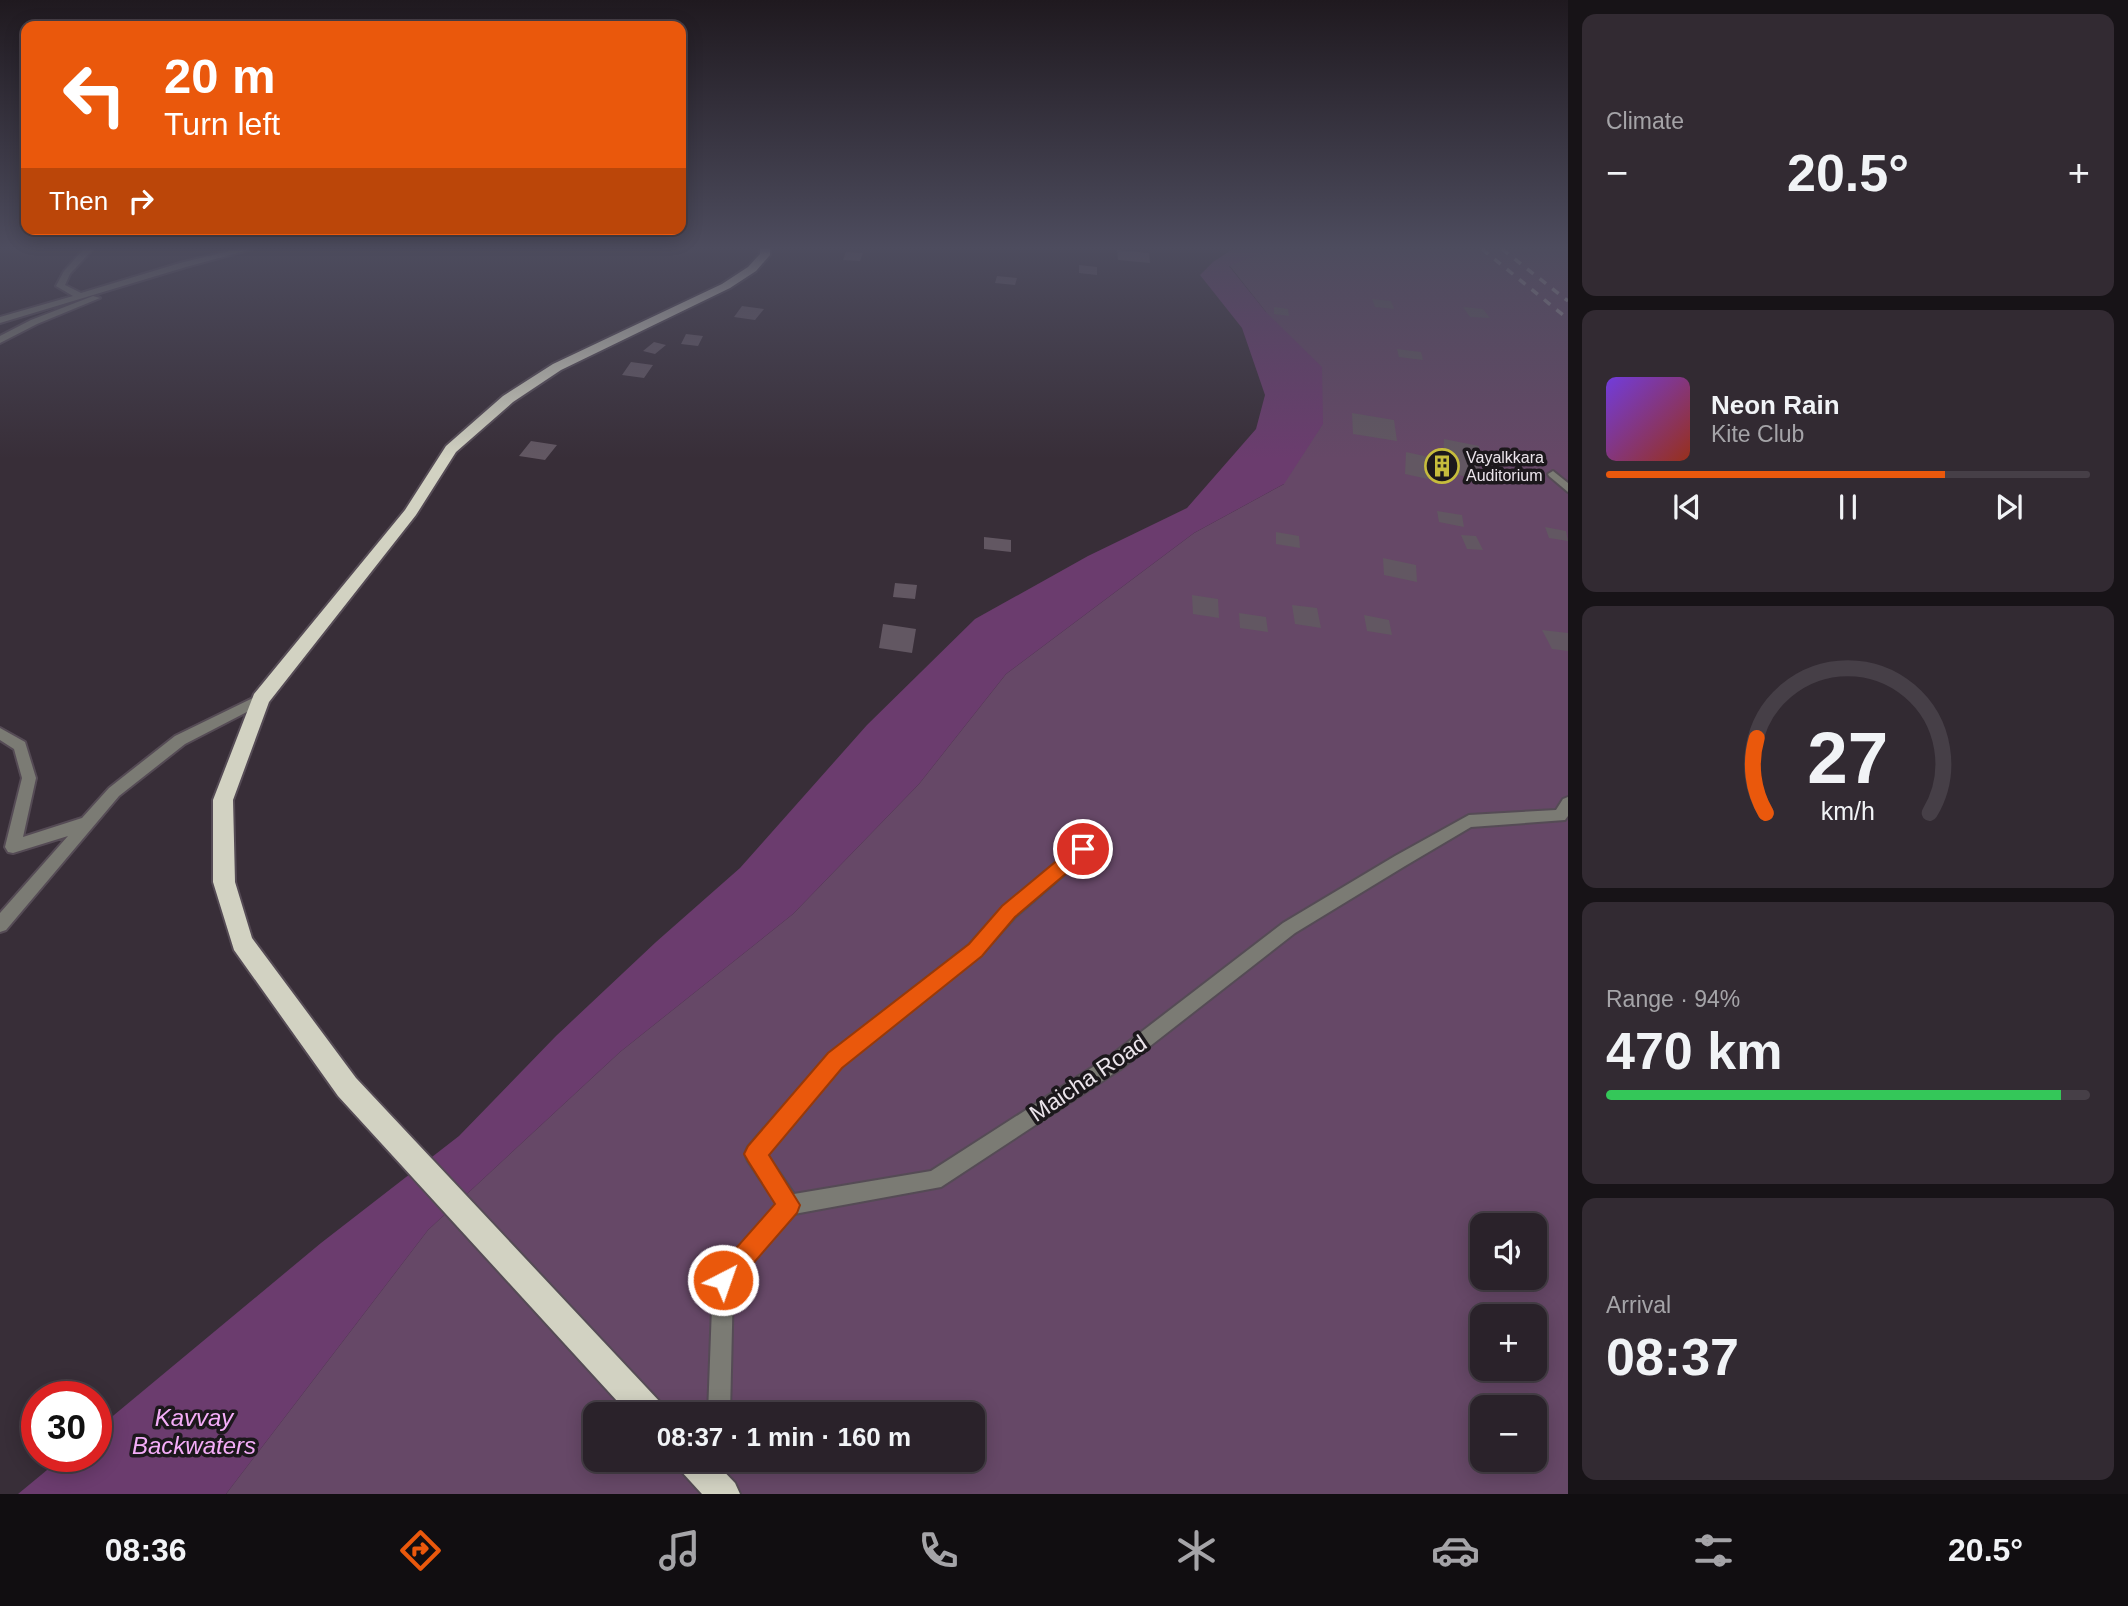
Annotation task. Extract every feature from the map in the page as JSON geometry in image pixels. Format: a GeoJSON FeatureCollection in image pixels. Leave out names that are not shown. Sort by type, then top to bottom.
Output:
{"type":"FeatureCollection","features":[{"type":"Feature","properties":{"kind":"highway"},"geometry":{"type":"LineString","coordinates":[[639,1402],[347,1087],[242,943],[224,882],[223,800],[261,699],[411,512],[451,449],[508,398],[557,367],[658,319]]}},
{"type":"Feature","properties":{"kind":"street"},"geometry":{"type":"LineString","coordinates":[[0,340],[43,319]]}},
{"type":"Feature","properties":{"kind":"street"},"geometry":{"type":"LineString","coordinates":[[1553,474],[1568,489]]}},
{"type":"Feature","properties":{"kind":"street"},"geometry":{"type":"LineString","coordinates":[[0,925],[63,855],[114,792],[180,740],[261,699]]}},
{"type":"Feature","properties":{"kind":"street"},"geometry":{"type":"LineString","coordinates":[[0,733],[20,746],[29,778],[13,847],[87,823]]}},
{"type":"Feature","properties":{"kind":"street","name":"Maicha Road"},"geometry":{"type":"LineString","coordinates":[[789,1205],[934,1180],[1116,1062],[1289,928],[1400,861],[1469,821],[1560,816],[1568,803]]}},
{"type":"Feature","properties":{"kind":"street"},"geometry":{"type":"LineString","coordinates":[[719,1402],[723,1280],[789,1205],[755,1154],[835,1060],[975,950],[1009,912],[1083,849]]}},
{"type":"Feature","properties":{"kind":"shaded area"},"geometry":{"type":"Polygon","coordinates":[[[1267,319],[1568,319],[1568,1494],[226,1494],[428,1230],[620,1052],[793,914],[919,784],[1006,674],[1194,533],[1284,484],[1267,319]]]}},
{"type":"Feature","properties":{"kind":"water","name":"Kavvay Backwaters"},"geometry":{"type":"Polygon","coordinates":[[[1235,319],[1273,319],[1322,367],[1323,424],[1284,484],[1194,533],[1006,674],[919,784],[793,914],[620,1052],[428,1230],[226,1494],[18,1494],[45,1472],[112,1472],[112,1417],[321,1243],[459,1136],[556,1036],[740,868],[867,725],[975,619],[1088,556],[1187,508],[1256,429],[1265,395],[1242,328],[1235,319]]]}},
{"type":"Feature","properties":{"kind":"building"},"geometry":{"type":"Polygon","coordinates":[[[686,334],[703,336],[698,346],[681,344],[686,334]]]}},
{"type":"Feature","properties":{"kind":"building"},"geometry":{"type":"Polygon","coordinates":[[[654,342],[666,345],[655,354],[643,351],[654,342]]]}},
{"type":"Feature","properties":{"kind":"building"},"geometry":{"type":"Polygon","coordinates":[[[1397,349],[1421,352],[1423,360],[1399,357],[1397,349]]]}},
{"type":"Feature","properties":{"kind":"building"},"geometry":{"type":"Polygon","coordinates":[[[631,362],[653,365],[644,378],[622,375],[631,362]]]}},
{"type":"Feature","properties":{"kind":"building"},"geometry":{"type":"Polygon","coordinates":[[[1352,413],[1394,420],[1397,441],[1353,434],[1352,413]]]}},
{"type":"Feature","properties":{"kind":"building","name":"Vayalkkara Auditorium"},"geometry":{"type":"Polygon","coordinates":[[[1444,439],[1479,446],[1480,480],[1446,472],[1446,483],[1405,474],[1406,452],[1443,460],[1444,439]]]}},
{"type":"Feature","properties":{"kind":"building"},"geometry":{"type":"Polygon","coordinates":[[[531,441],[557,445],[545,460],[519,456],[531,441]]]}},
{"type":"Feature","properties":{"kind":"building"},"geometry":{"type":"Polygon","coordinates":[[[1437,511],[1462,515],[1464,527],[1439,522],[1437,511]]]}},
{"type":"Feature","properties":{"kind":"building"},"geometry":{"type":"Polygon","coordinates":[[[1545,527],[1566,531],[1568,541],[1549,538],[1545,527]]]}},
{"type":"Feature","properties":{"kind":"building"},"geometry":{"type":"Polygon","coordinates":[[[1276,532],[1299,536],[1300,548],[1276,544],[1276,532]]]}},
{"type":"Feature","properties":{"kind":"building"},"geometry":{"type":"Polygon","coordinates":[[[1461,535],[1476,536],[1483,550],[1467,549],[1461,535]]]}},
{"type":"Feature","properties":{"kind":"building"},"geometry":{"type":"Polygon","coordinates":[[[984,537],[1011,540],[1011,552],[984,549],[984,537]]]}},
{"type":"Feature","properties":{"kind":"building"},"geometry":{"type":"Polygon","coordinates":[[[1383,558],[1416,565],[1417,582],[1384,575],[1383,558]]]}},
{"type":"Feature","properties":{"kind":"building"},"geometry":{"type":"Polygon","coordinates":[[[895,583],[917,585],[915,599],[893,597],[895,583]]]}},
{"type":"Feature","properties":{"kind":"building"},"geometry":{"type":"Polygon","coordinates":[[[1192,595],[1218,599],[1219,618],[1193,614],[1192,595]]]}},
{"type":"Feature","properties":{"kind":"building"},"geometry":{"type":"Polygon","coordinates":[[[1292,605],[1317,608],[1321,628],[1295,624],[1292,605]]]}},
{"type":"Feature","properties":{"kind":"building"},"geometry":{"type":"Polygon","coordinates":[[[1239,613],[1266,617],[1268,632],[1240,628],[1239,613]]]}},
{"type":"Feature","properties":{"kind":"building"},"geometry":{"type":"Polygon","coordinates":[[[1364,615],[1389,620],[1392,635],[1367,631],[1364,615]]]}},
{"type":"Feature","properties":{"kind":"building"},"geometry":{"type":"Polygon","coordinates":[[[883,624],[916,629],[912,653],[879,648],[883,624]]]}},
{"type":"Feature","properties":{"kind":"building"},"geometry":{"type":"Polygon","coordinates":[[[1542,630],[1568,633],[1568,651],[1552,649],[1542,630]]]}},
{"type":"Feature","properties":{"kind":"place","name":"Vayalkkara Auditorium"},"geometry":{"type":"Point","coordinates":[1442,466]}},
{"type":"Feature","properties":{"kind":"route"},"geometry":{"type":"LineString","coordinates":[[723,1280],[789,1205],[755,1154],[835,1060],[975,950],[1009,912],[1083,849]]}}]}
